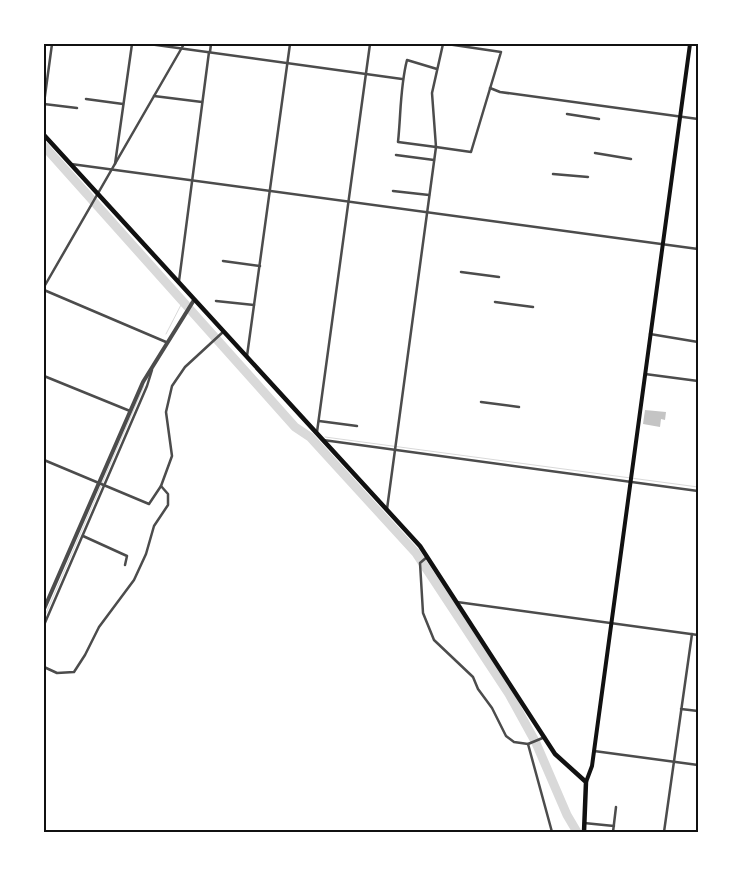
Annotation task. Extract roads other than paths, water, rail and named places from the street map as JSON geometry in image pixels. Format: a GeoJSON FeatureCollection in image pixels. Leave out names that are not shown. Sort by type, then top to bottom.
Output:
{"type":"FeatureCollection","features":[{"type":"Feature","properties":{"kind":"main road"},"geometry":{"type":"LineString","coordinates":[[584,832],[586,782],[591,770],[594,751],[610,622],[690,44]]}},
{"type":"Feature","properties":{"kind":"main road"},"geometry":{"type":"LineString","coordinates":[[44,135],[96,197],[387,510],[427,557],[562,762],[586,782]]}},
{"type":"Feature","properties":{"kind":"street"},"geometry":{"type":"LineString","coordinates":[[52,44],[44,103],[76,108]]}},
{"type":"Feature","properties":{"kind":"street"},"geometry":{"type":"LineString","coordinates":[[114,165],[132,44]]}},
{"type":"Feature","properties":{"kind":"street"},"geometry":{"type":"LineString","coordinates":[[149,44],[402,79]]}},
{"type":"Feature","properties":{"kind":"street"},"geometry":{"type":"LineString","coordinates":[[166,342],[44,289],[184,44]]}},
{"type":"Feature","properties":{"kind":"street"},"geometry":{"type":"LineString","coordinates":[[178,283],[211,44]]}},
{"type":"Feature","properties":{"kind":"street"},"geometry":{"type":"LineString","coordinates":[[247,358],[290,44]]}},
{"type":"Feature","properties":{"kind":"street"},"geometry":{"type":"LineString","coordinates":[[317,434],[370,44]]}},
{"type":"Feature","properties":{"kind":"street"},"geometry":{"type":"LineString","coordinates":[[387,510],[436,147],[432,93],[443,44]]}},
{"type":"Feature","properties":{"kind":"street"},"geometry":{"type":"LineString","coordinates":[[437,69],[407,60],[402,79],[398,142],[471,152],[501,52],[447,44]]}},
{"type":"Feature","properties":{"kind":"street"},"geometry":{"type":"LineString","coordinates":[[490,88],[500,92],[698,118]]}},
{"type":"Feature","properties":{"kind":"street"},"geometry":{"type":"LineString","coordinates":[[154,96],[202,102]]}},
{"type":"Feature","properties":{"kind":"street"},"geometry":{"type":"LineString","coordinates":[[86,99],[123,104]]}},
{"type":"Feature","properties":{"kind":"street"},"geometry":{"type":"LineString","coordinates":[[568,114],[599,119]]}},
{"type":"Feature","properties":{"kind":"street"},"geometry":{"type":"LineString","coordinates":[[594,154],[631,159]]}},
{"type":"Feature","properties":{"kind":"street"},"geometry":{"type":"LineString","coordinates":[[396,155],[434,160]]}},
{"type":"Feature","properties":{"kind":"street"},"geometry":{"type":"LineString","coordinates":[[70,164],[697,249],[698,230]]}},
{"type":"Feature","properties":{"kind":"street"},"geometry":{"type":"LineString","coordinates":[[554,174],[588,177]]}},
{"type":"Feature","properties":{"kind":"street"},"geometry":{"type":"LineString","coordinates":[[393,191],[429,195]]}},
{"type":"Feature","properties":{"kind":"street"},"geometry":{"type":"LineString","coordinates":[[223,261],[260,266]]}},
{"type":"Feature","properties":{"kind":"street"},"geometry":{"type":"LineString","coordinates":[[461,272],[499,277]]}},
{"type":"Feature","properties":{"kind":"street"},"geometry":{"type":"LineString","coordinates":[[216,301],[255,305]]}},
{"type":"Feature","properties":{"kind":"street"},"geometry":{"type":"LineString","coordinates":[[44,609],[130,411],[155,361],[193,302]]}},
{"type":"Feature","properties":{"kind":"street"},"geometry":{"type":"LineString","coordinates":[[495,302],[532,307]]}},
{"type":"Feature","properties":{"kind":"street"},"geometry":{"type":"LineString","coordinates":[[44,460],[149,504],[161,486],[172,456],[166,412],[172,386],[185,368],[223,332]]}},
{"type":"Feature","properties":{"kind":"street"},"geometry":{"type":"LineString","coordinates":[[650,334],[698,342]]}},
{"type":"Feature","properties":{"kind":"street"},"geometry":{"type":"LineString","coordinates":[[44,625],[135,414],[155,361]]}},
{"type":"Feature","properties":{"kind":"street"},"geometry":{"type":"LineString","coordinates":[[645,374],[698,381]]}},
{"type":"Feature","properties":{"kind":"street"},"geometry":{"type":"LineString","coordinates":[[44,376],[135,414]]}},
{"type":"Feature","properties":{"kind":"street"},"geometry":{"type":"LineString","coordinates":[[481,402],[519,407]]}},
{"type":"Feature","properties":{"kind":"street"},"geometry":{"type":"LineString","coordinates":[[319,421],[357,426]]}},
{"type":"Feature","properties":{"kind":"street"},"geometry":{"type":"LineString","coordinates":[[322,440],[630,478],[698,491]]}},
{"type":"Feature","properties":{"kind":"street"},"geometry":{"type":"LineString","coordinates":[[44,667],[57,673],[74,672],[99,627],[134,580],[146,554],[154,526],[168,505],[168,494],[161,486]]}},
{"type":"Feature","properties":{"kind":"street"},"geometry":{"type":"LineString","coordinates":[[83,536],[127,556],[125,564]]}},
{"type":"Feature","properties":{"kind":"street"},"geometry":{"type":"LineString","coordinates":[[427,557],[420,563],[422,608],[434,640],[473,677],[506,736],[514,742],[530,743],[545,737]]}},
{"type":"Feature","properties":{"kind":"street"},"geometry":{"type":"LineString","coordinates":[[457,602],[698,635]]}},
{"type":"Feature","properties":{"kind":"street"},"geometry":{"type":"LineString","coordinates":[[664,832],[692,634]]}},
{"type":"Feature","properties":{"kind":"street"},"geometry":{"type":"LineString","coordinates":[[681,709],[698,711]]}},
{"type":"Feature","properties":{"kind":"street"},"geometry":{"type":"LineString","coordinates":[[530,743],[552,832]]}},
{"type":"Feature","properties":{"kind":"street"},"geometry":{"type":"LineString","coordinates":[[594,751],[698,765]]}},
{"type":"Feature","properties":{"kind":"street"},"geometry":{"type":"LineString","coordinates":[[613,832],[616,807]]}},
{"type":"Feature","properties":{"kind":"street"},"geometry":{"type":"LineString","coordinates":[[584,823],[614,826]]}},
{"type":"Feature","properties":{"kind":"street"},"geometry":{"type":"LineString","coordinates":[[564,832],[570,832]]}},
{"type":"Feature","properties":{"kind":"waterway"},"geometry":{"type":"LineString","coordinates":[[44,146],[295,427],[310,437],[416,553],[509,694],[536,743],[567,815],[577,832]]}},
{"type":"Feature","properties":{"kind":"waterway"},"geometry":{"type":"LineString","coordinates":[[166,334],[183,301]]}},
{"type":"Feature","properties":{"kind":"waterway"},"geometry":{"type":"LineString","coordinates":[[44,618],[144,386]]}},
{"type":"Feature","properties":{"kind":"waterway"},"geometry":{"type":"LineString","coordinates":[[325,437],[698,487]]}}]}
